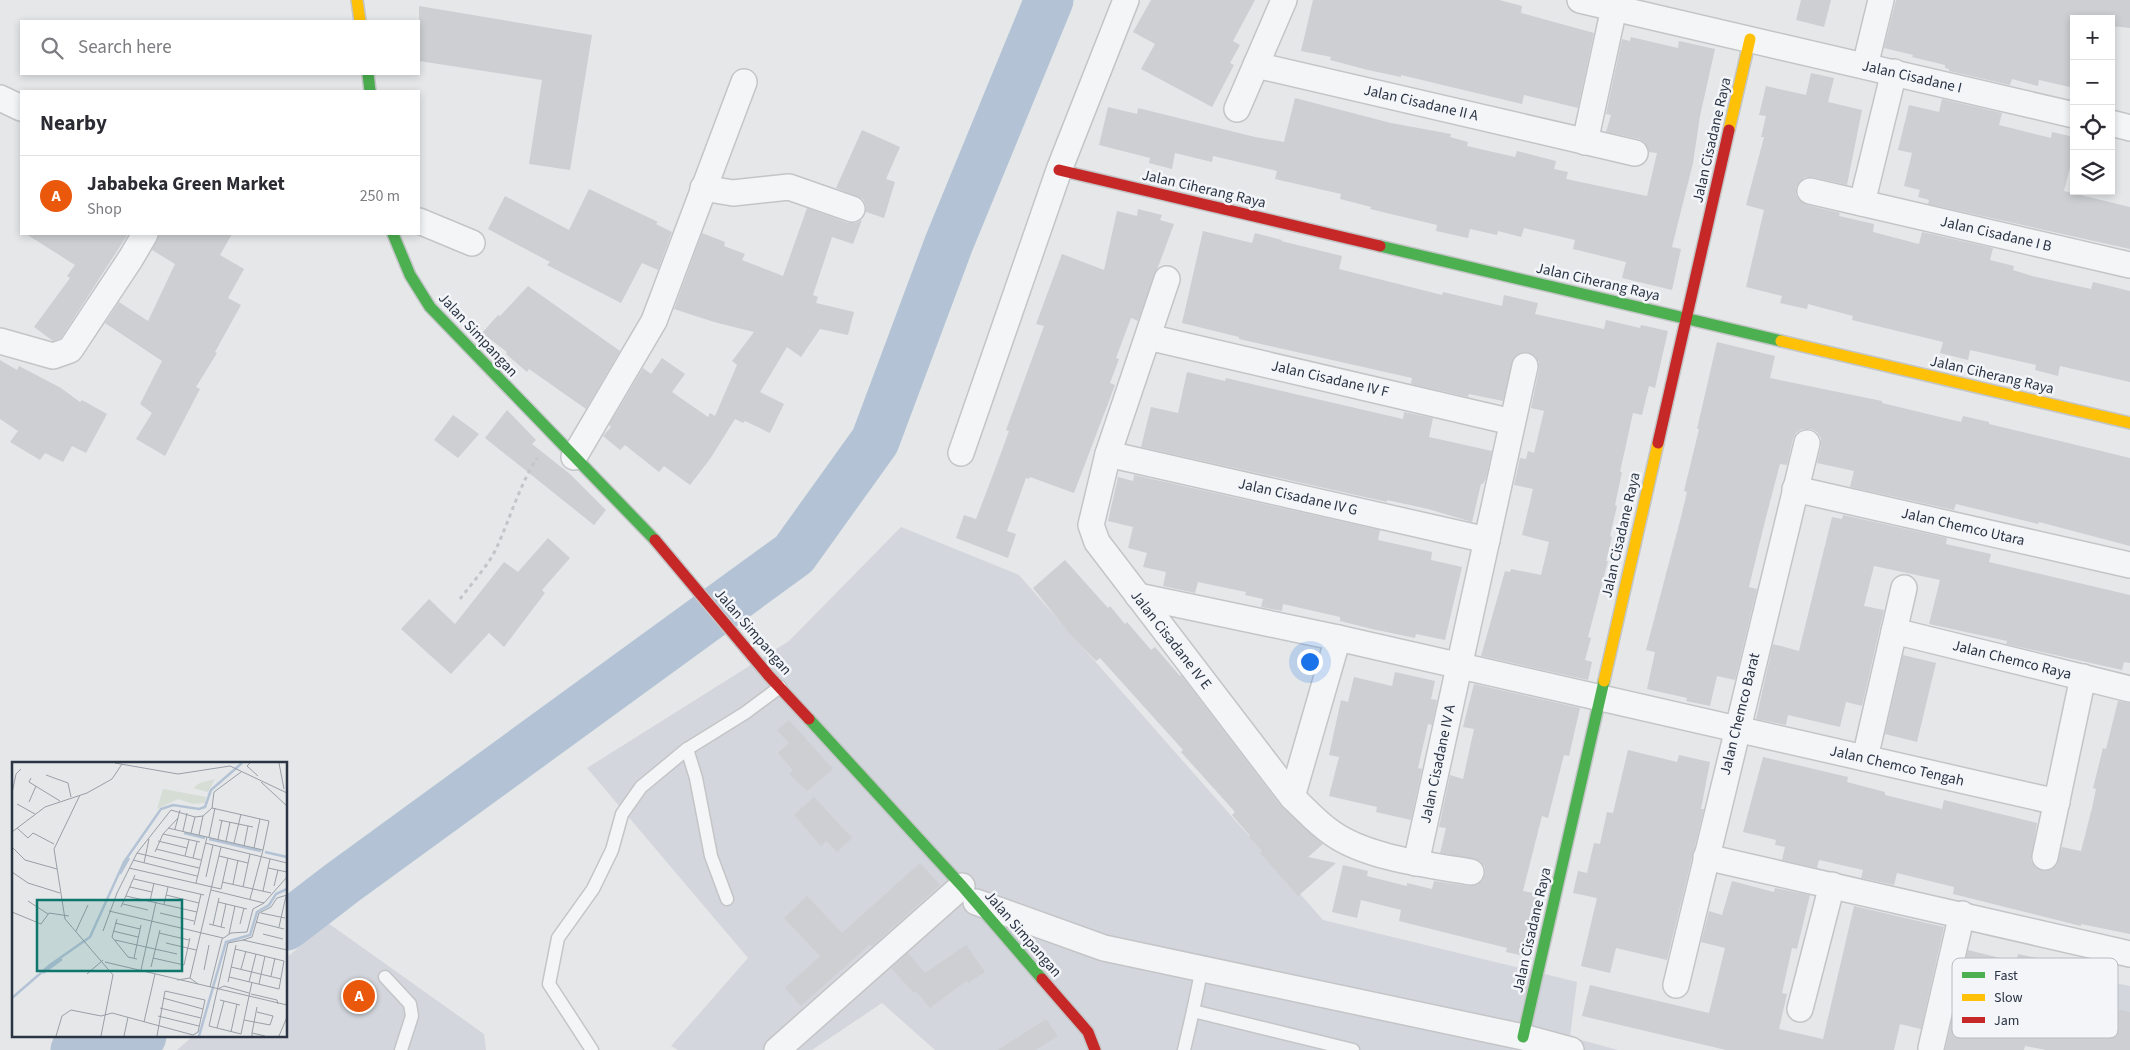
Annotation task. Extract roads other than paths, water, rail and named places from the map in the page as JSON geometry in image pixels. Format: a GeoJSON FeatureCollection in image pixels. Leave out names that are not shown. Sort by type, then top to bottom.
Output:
{"type":"FeatureCollection","features":[{"type":"Feature","properties":{"kind":"street"},"geometry":{"type":"LineString","coordinates":[[357,0],[360,20]]}},
{"type":"Feature","properties":{"kind":"street"},"geometry":{"type":"LineString","coordinates":[[961,453],[1059,170],[1126,0]]}},
{"type":"Feature","properties":{"kind":"street"},"geometry":{"type":"LineString","coordinates":[[1237,109],[1284,0]]}},
{"type":"Feature","properties":{"kind":"street","name":"Jalan Cisadane I"},"geometry":{"type":"LineString","coordinates":[[1580,0],[1614,8],[1656,8],[1750,39],[2070,113]]}},
{"type":"Feature","properties":{"kind":"street"},"geometry":{"type":"LineString","coordinates":[[1865,66],[1881,0]]}},
{"type":"Feature","properties":{"kind":"street"},"geometry":{"type":"LineString","coordinates":[[1585,142],[1614,8]]}},
{"type":"Feature","properties":{"kind":"street","name":"Jalan Cisadane Raya"},"geometry":{"type":"LineString","coordinates":[[1522,1044],[1599,697],[1750,39]]}},
{"type":"Feature","properties":{"kind":"street","name":"Jalan Cisadane II A"},"geometry":{"type":"LineString","coordinates":[[1256,65],[1635,153]]}},
{"type":"Feature","properties":{"kind":"street"},"geometry":{"type":"LineString","coordinates":[[1862,203],[1894,72]]}},
{"type":"Feature","properties":{"kind":"street"},"geometry":{"type":"LineString","coordinates":[[368,75],[370,90]]}},
{"type":"Feature","properties":{"kind":"street"},"geometry":{"type":"LineString","coordinates":[[574,457],[654,321],[744,82]]}},
{"type":"Feature","properties":{"kind":"street"},"geometry":{"type":"LineString","coordinates":[[0,98],[20,108]]}},
{"type":"Feature","properties":{"kind":"street"},"geometry":{"type":"LineString","coordinates":[[2115,124],[2130,128]]}},
{"type":"Feature","properties":{"kind":"street","name":"Jalan Ciherang Raya"},"geometry":{"type":"LineString","coordinates":[[1059,170],[2130,422]]}},
{"type":"Feature","properties":{"kind":"street"},"geometry":{"type":"LineString","coordinates":[[703,188],[733,193],[788,187],[852,209]]}},
{"type":"Feature","properties":{"kind":"street","name":"Jalan Cisadane I B"},"geometry":{"type":"LineString","coordinates":[[1810,191],[2130,265]]}},
{"type":"Feature","properties":{"kind":"street"},"geometry":{"type":"LineString","coordinates":[[420,221],[472,243]]}},
{"type":"Feature","properties":{"kind":"street"},"geometry":{"type":"LineString","coordinates":[[0,341],[53,356],[70,350],[144,235]]}},
{"type":"Feature","properties":{"kind":"street","name":"Jalan Simpangan"},"geometry":{"type":"LineString","coordinates":[[393,235],[410,275],[430,307],[552,435],[644,527],[769,676],[969,894],[1088,1032],[1095,1050]]}},
{"type":"Feature","properties":{"kind":"street","name":"Jalan Cisadane IV E"},"geometry":{"type":"LineString","coordinates":[[1168,279],[1108,454],[1091,524],[1097,542],[1292,796],[1331,833],[1348,844],[1416,863],[1471,872]]}},
{"type":"Feature","properties":{"kind":"street","name":"Jalan Cisadane IV F"},"geometry":{"type":"LineString","coordinates":[[1148,337],[1512,422]]}},
{"type":"Feature","properties":{"kind":"street","name":"Jalan Cisadane IV A"},"geometry":{"type":"LineString","coordinates":[[1416,863],[1525,366]]}},
{"type":"Feature","properties":{"kind":"street","name":"Jalan Chemco Barat"},"geometry":{"type":"LineString","coordinates":[[1676,986],[1736,729],[1808,443]]}},
{"type":"Feature","properties":{"kind":"street","name":"Jalan Cisadane IV G"},"geometry":{"type":"LineString","coordinates":[[1108,454],[1487,540]]}},
{"type":"Feature","properties":{"kind":"street","name":"Jalan Chemco Utara"},"geometry":{"type":"LineString","coordinates":[[1795,489],[2130,565]]}},
{"type":"Feature","properties":{"kind":"street"},"geometry":{"type":"LineString","coordinates":[[1865,758],[1904,588]]}},
{"type":"Feature","properties":{"kind":"street","name":"Jalan Chemco Tengah"},"geometry":{"type":"LineString","coordinates":[[1138,596],[1338,638],[2057,802]]}},
{"type":"Feature","properties":{"kind":"street","name":"Jalan Chemco Raya"},"geometry":{"type":"LineString","coordinates":[[1894,631],[2130,689]]}},
{"type":"Feature","properties":{"kind":"street"},"geometry":{"type":"LineString","coordinates":[[1292,796],[1338,638]]}},
{"type":"Feature","properties":{"kind":"street"},"geometry":{"type":"LineString","coordinates":[[2045,857],[2083,677]]}},
{"type":"Feature","properties":{"kind":"street"},"geometry":{"type":"LineString","coordinates":[[1706,857],[1962,914],[2130,954]]}},
{"type":"Feature","properties":{"kind":"street"},"geometry":{"type":"LineString","coordinates":[[1800,1009],[1832,885]]}},
{"type":"Feature","properties":{"kind":"street"},"geometry":{"type":"LineString","coordinates":[[777,1050],[969,894],[1104,948],[1202,968],[1522,1044],[1572,1050]]}},
{"type":"Feature","properties":{"kind":"street"},"geometry":{"type":"LineString","coordinates":[[1931,1048],[1962,914]]}},
{"type":"Feature","properties":{"kind":"lane"},"geometry":{"type":"LineString","coordinates":[[592,1050],[549,984],[558,938],[593,890],[612,850],[622,814],[641,787],[687,749],[745,713],[780,687]]}},
{"type":"Feature","properties":{"kind":"lane"},"geometry":{"type":"LineString","coordinates":[[687,749],[696,778],[711,856],[727,899]]}},
{"type":"Feature","properties":{"kind":"lane"},"geometry":{"type":"LineString","coordinates":[[1184,1050],[1202,968]]}},
{"type":"Feature","properties":{"kind":"lane"},"geometry":{"type":"LineString","coordinates":[[385,978],[410,1004],[412,1016],[401,1050]]}},
{"type":"Feature","properties":{"kind":"lane"},"geometry":{"type":"LineString","coordinates":[[1192,1011],[1353,1050]]}},
{"type":"Feature","properties":{"kind":"waterway"},"geometry":{"type":"LineString","coordinates":[[288,924],[342,883],[794,554],[875,441],[949,243],[1049,0]]}},
{"type":"Feature","properties":{"kind":"waterway"},"geometry":{"type":"LineString","coordinates":[[75,1050],[89,1038]]}},
{"type":"Feature","properties":{"kind":"waterway"},"geometry":{"type":"LineString","coordinates":[[124,1050],[139,1038]]}},
{"type":"Feature","properties":{"kind":"place","name":"Jababeka Green Market"},"geometry":{"type":"Point","coordinates":[359,996]}}]}
